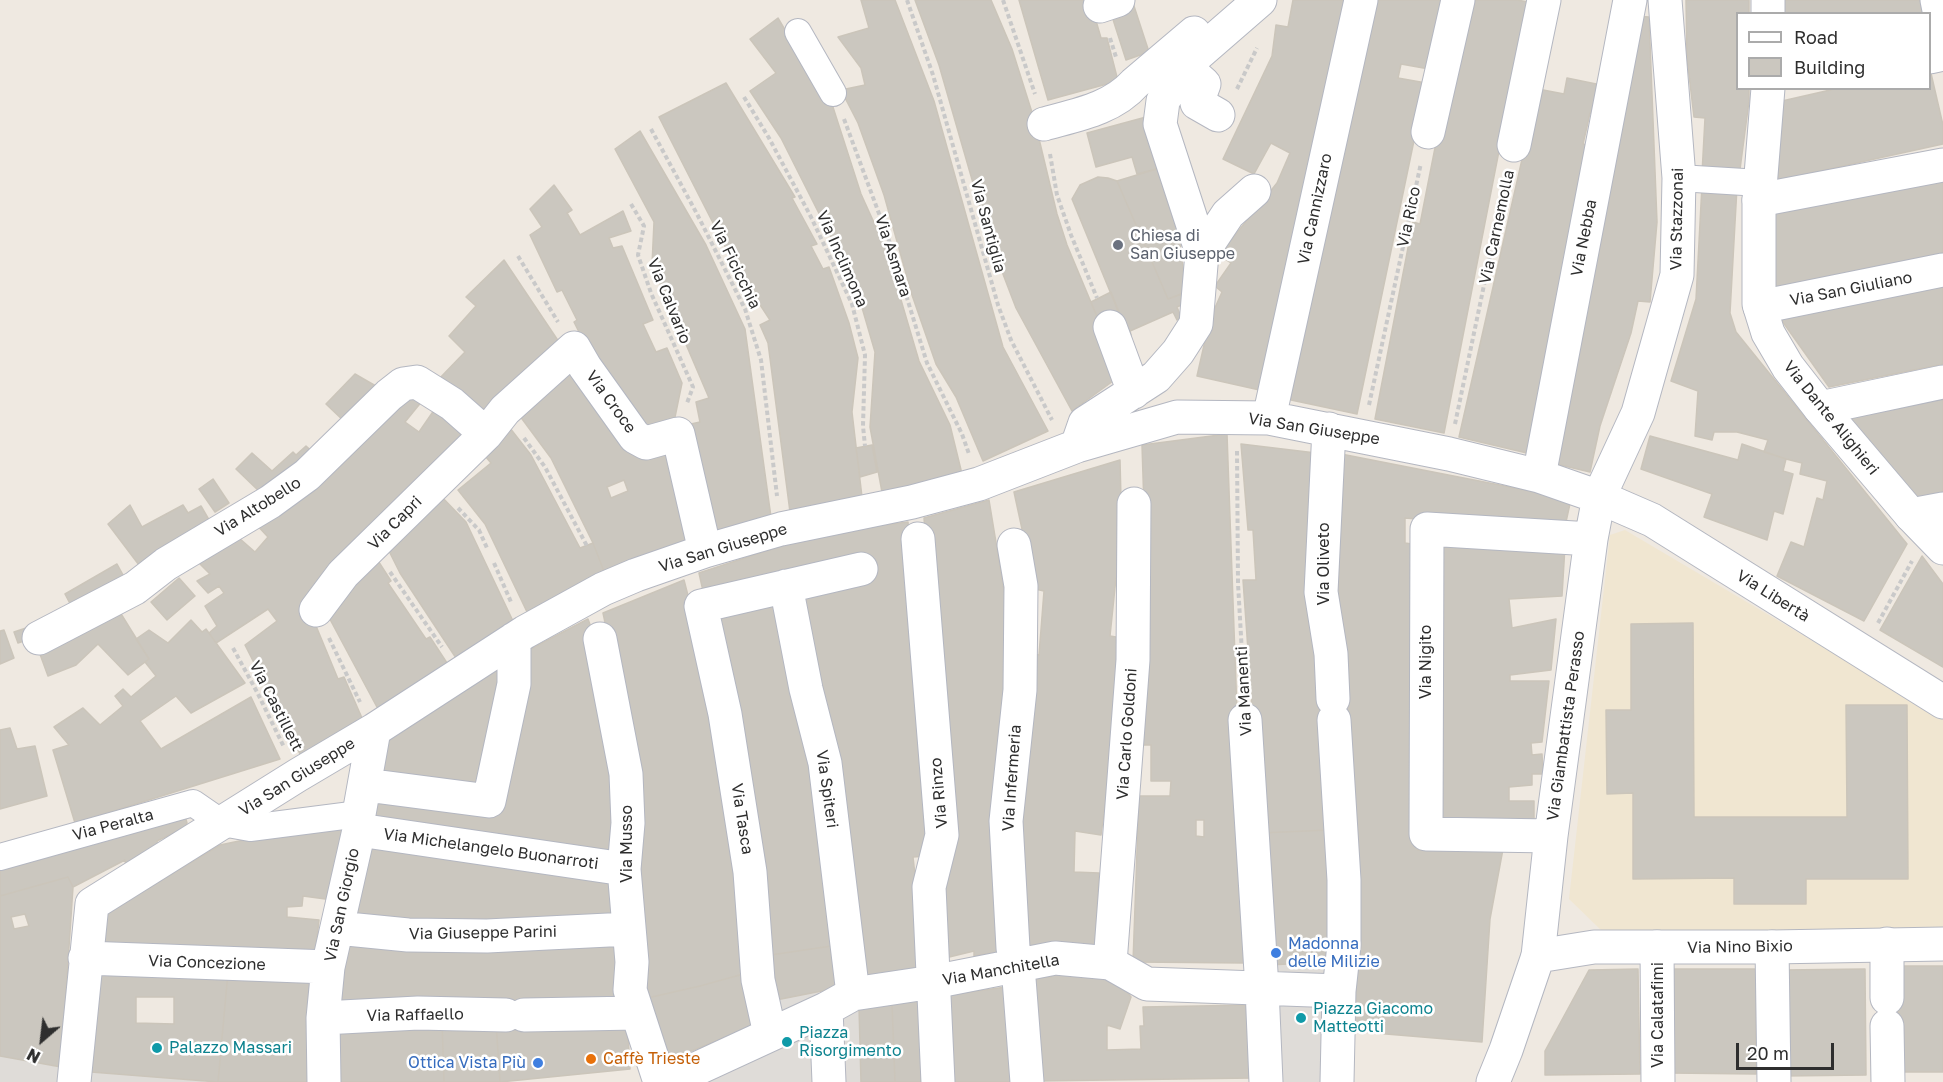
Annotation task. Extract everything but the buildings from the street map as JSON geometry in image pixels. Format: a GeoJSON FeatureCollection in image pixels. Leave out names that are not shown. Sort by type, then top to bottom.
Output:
{"type":"FeatureCollection","features":[{"type":"Feature","properties":{"kind":"street"},"geometry":{"type":"LineString","coordinates":[[1044,124],[1106,106],[1127,92],[1159,62],[1235,0]]}},
{"type":"Feature","properties":{"kind":"street"},"geometry":{"type":"LineString","coordinates":[[1072,448],[1085,423],[1156,377],[1178,352],[1196,324],[1202,253],[1160,124],[1163,101],[1184,66],[1260,0]]}},
{"type":"Feature","properties":{"kind":"street","name":"Via Cannizzaro"},"geometry":{"type":"LineString","coordinates":[[1269,418],[1361,0]]}},
{"type":"Feature","properties":{"kind":"street"},"geometry":{"type":"LineString","coordinates":[[1428,132],[1458,0]]}},
{"type":"Feature","properties":{"kind":"street"},"geometry":{"type":"LineString","coordinates":[[1514,146],[1544,0]]}},
{"type":"Feature","properties":{"kind":"street","name":"Via Nebba"},"geometry":{"type":"LineString","coordinates":[[1539,476],[1630,0]]}},
{"type":"Feature","properties":{"kind":"street","name":"Via Stazzonai"},"geometry":{"type":"LineString","coordinates":[[1599,497],[1638,413],[1677,275],[1679,178],[1665,0]]}},
{"type":"Feature","properties":{"kind":"street"},"geometry":{"type":"LineString","coordinates":[[1937,0],[1943,30]]}},
{"type":"Feature","properties":{"kind":"street"},"geometry":{"type":"LineString","coordinates":[[798,32],[834,93]]}},
{"type":"Feature","properties":{"kind":"street"},"geometry":{"type":"LineString","coordinates":[[1184,66],[1204,84],[1197,104],[1218,115]]}},
{"type":"Feature","properties":{"kind":"street","name":"Via Dante Alighieri"},"geometry":{"type":"LineString","coordinates":[[1768,90],[1760,191],[1760,308],[1768,333],[1788,367],[1820,408],[1931,526]]}},
{"type":"Feature","properties":{"kind":"street"},"geometry":{"type":"LineString","coordinates":[[1679,178],[1760,191],[1943,165]]}},
{"type":"Feature","properties":{"kind":"street"},"geometry":{"type":"LineString","coordinates":[[1202,253],[1228,214],[1254,191]]}},
{"type":"Feature","properties":{"kind":"street","name":"Via San Giuliano"},"geometry":{"type":"LineString","coordinates":[[1760,308],[1943,270]]}},
{"type":"Feature","properties":{"kind":"street"},"geometry":{"type":"LineString","coordinates":[[1110,327],[1134,392]]}},
{"type":"Feature","properties":{"kind":"street","name":"Via Capri"},"geometry":{"type":"LineString","coordinates":[[315,610],[344,574],[495,422],[574,348]]}},
{"type":"Feature","properties":{"kind":"street","name":"Via Croce"},"geometry":{"type":"LineString","coordinates":[[574,348],[635,437],[646,443],[678,434],[705,551]]}},
{"type":"Feature","properties":{"kind":"street","name":"Via Altobello"},"geometry":{"type":"LineString","coordinates":[[39,638],[135,588],[166,564],[270,502],[307,475],[403,384],[417,382],[452,404],[495,422]]}},
{"type":"Feature","properties":{"kind":"street"},"geometry":{"type":"LineString","coordinates":[[1820,408],[1943,382]]}},
{"type":"Feature","properties":{"kind":"street","name":"Via San Giuseppe"},"geometry":{"type":"LineString","coordinates":[[74,1082],[92,904],[461,675],[600,583],[636,575],[705,551],[781,529],[912,502],[979,484],[1072,448],[1177,417],[1269,418],[1363,435],[1539,476],[1599,497]]}},
{"type":"Feature","properties":{"kind":"street","name":"Via Oliveto"},"geometry":{"type":"LineString","coordinates":[[1329,429],[1321,592],[1331,654],[1344,880],[1344,945],[1337,1082]]}},
{"type":"Feature","properties":{"kind":"street","name":"Via Giambattista Perasso"},"geometry":{"type":"LineString","coordinates":[[1493,1082],[1538,956],[1551,836],[1591,539],[1599,497]]}},
{"type":"Feature","properties":{"kind":"street","name":"Via Libertà"},"geometry":{"type":"LineString","coordinates":[[1599,497],[1652,520],[1943,702]]}},
{"type":"Feature","properties":{"kind":"street","name":"Via Carlo Goldoni"},"geometry":{"type":"LineString","coordinates":[[1110,963],[1133,660],[1134,504]]}},
{"type":"Feature","properties":{"kind":"street","name":"Via Nigito"},"geometry":{"type":"LineString","coordinates":[[1551,836],[1426,834],[1427,529],[1591,539]]}},
{"type":"Feature","properties":{"kind":"street","name":"Via Rinzo"},"geometry":{"type":"LineString","coordinates":[[918,539],[942,835],[929,887],[938,1082]]}},
{"type":"Feature","properties":{"kind":"street","name":"Via Infermeria"},"geometry":{"type":"LineString","coordinates":[[1014,545],[1021,586],[1020,690],[1006,821],[1013,948],[1018,966],[1028,1082]]}},
{"type":"Feature","properties":{"kind":"street"},"geometry":{"type":"LineString","coordinates":[[786,586],[861,569]]}},
{"type":"Feature","properties":{"kind":"street","name":"Via Tasca"},"geometry":{"type":"LineString","coordinates":[[770,1034],[758,980],[747,850],[725,714],[701,606],[786,586]]}},
{"type":"Feature","properties":{"kind":"street","name":"Via Spiteri"},"geometry":{"type":"LineString","coordinates":[[786,586],[806,688],[825,763],[840,1001],[829,1082]]}},
{"type":"Feature","properties":{"kind":"street"},"geometry":{"type":"LineString","coordinates":[[222,823],[250,828],[361,809],[489,801],[514,684],[520,636]]}},
{"type":"Feature","properties":{"kind":"street","name":"Via Musso"},"geometry":{"type":"LineString","coordinates":[[600,639],[626,774],[628,823],[624,869],[632,962],[630,990],[660,1082]]}},
{"type":"Feature","properties":{"kind":"street","name":"Via Manenti"},"geometry":{"type":"LineString","coordinates":[[1245,720],[1258,981],[1266,1082]]}},
{"type":"Feature","properties":{"kind":"street","name":"Via San Giorgio"},"geometry":{"type":"LineString","coordinates":[[324,1082],[323,1018],[328,968],[361,809],[374,729]]}},
{"type":"Feature","properties":{"kind":"street","name":"Via Peralta"},"geometry":{"type":"LineString","coordinates":[[0,857],[193,803],[222,823]]}},
{"type":"Feature","properties":{"kind":"street","name":"Via Michelangelo Buonarroti"},"geometry":{"type":"LineString","coordinates":[[361,809],[624,869]]}},
{"type":"Feature","properties":{"kind":"street","name":"Via Giuseppe Parini"},"geometry":{"type":"LineString","coordinates":[[337,928],[408,935],[487,936],[629,929]]}},
{"type":"Feature","properties":{"kind":"street"},"geometry":{"type":"LineString","coordinates":[[1887,944],[1888,1082]]}},
{"type":"Feature","properties":{"kind":"street","name":"Via Nino Bixio"},"geometry":{"type":"LineString","coordinates":[[1538,956],[1594,947],[1943,944]]}},
{"type":"Feature","properties":{"kind":"street","name":"Via Calatafimi"},"geometry":{"type":"LineString","coordinates":[[1658,947],[1658,1082]]}},
{"type":"Feature","properties":{"kind":"street"},"geometry":{"type":"LineString","coordinates":[[1772,947],[1774,1082]]}},
{"type":"Feature","properties":{"kind":"street","name":"Via Concezione"},"geometry":{"type":"LineString","coordinates":[[85,958],[328,968]]}},
{"type":"Feature","properties":{"kind":"street","name":"Via Manchitella"},"geometry":{"type":"LineString","coordinates":[[668,1082],[840,1001],[1055,958],[1110,963],[1147,984],[1341,977]]}},
{"type":"Feature","properties":{"kind":"street","name":"Via Raffaello"},"geometry":{"type":"LineString","coordinates":[[323,1018],[418,1013],[636,1014]]}},
{"type":"Feature","properties":{"kind":"path","name":"Via Santiglia"},"geometry":{"type":"LineString","coordinates":[[907,0],[933,75],[998,305],[1011,340],[1072,448]]}},
{"type":"Feature","properties":{"kind":"path"},"geometry":{"type":"LineString","coordinates":[[1109,3],[1127,92]]}},
{"type":"Feature","properties":{"kind":"path","name":"Via Asmara"},"geometry":{"type":"LineString","coordinates":[[834,93],[891,246],[927,363],[962,434],[979,484]]}},
{"type":"Feature","properties":{"kind":"path","name":"Via Inclimona"},"geometry":{"type":"LineString","coordinates":[[744,97],[769,138],[811,217],[852,304],[865,355],[863,426],[865,447]]}},
{"type":"Feature","properties":{"kind":"path","name":"Via Ficicchia"},"geometry":{"type":"LineString","coordinates":[[651,129],[745,309],[761,360],[781,529]]}},
{"type":"Feature","properties":{"kind":"path","name":"Via Rico"},"geometry":{"type":"LineString","coordinates":[[1363,435],[1428,132]]}},
{"type":"Feature","properties":{"kind":"path","name":"Via Carnemolla"},"geometry":{"type":"LineString","coordinates":[[1449,454],[1514,146]]}},
{"type":"Feature","properties":{"kind":"path","name":"Via Calvario"},"geometry":{"type":"LineString","coordinates":[[631,204],[644,226],[638,255],[651,293],[693,387],[686,407]]}},
{"type":"Feature","properties":{"kind":"path"},"geometry":{"type":"LineString","coordinates":[[518,256],[574,348]]}},
{"type":"Feature","properties":{"kind":"path","name":"Via Manenti"},"geometry":{"type":"LineString","coordinates":[[1237,417],[1238,583],[1245,720]]}},
{"type":"Feature","properties":{"kind":"path"},"geometry":{"type":"LineString","coordinates":[[495,422],[544,467],[586,546]]}},
{"type":"Feature","properties":{"kind":"path"},"geometry":{"type":"LineString","coordinates":[[436,483],[479,530],[487,548]]}},
{"type":"Feature","properties":{"kind":"path"},"geometry":{"type":"LineString","coordinates":[[1861,652],[1931,526]]}},
{"type":"Feature","properties":{"kind":"path"},"geometry":{"type":"LineString","coordinates":[[372,546],[461,675]]}},
{"type":"Feature","properties":{"kind":"path"},"geometry":{"type":"LineString","coordinates":[[494,563],[520,636]]}},
{"type":"Feature","properties":{"kind":"path"},"geometry":{"type":"LineString","coordinates":[[315,610],[374,729]]}},
{"type":"Feature","properties":{"kind":"path","name":"Via Castillett"},"geometry":{"type":"LineString","coordinates":[[233,648],[298,775]]}},
{"type":"Feature","properties":{"kind":"shaded area"},"geometry":{"type":"Polygon","coordinates":[[[1625,530],[1943,718],[1943,928],[1604,933],[1569,899],[1610,535],[1625,530]]]}},
{"type":"Feature","properties":{"kind":"shaded area","name":"Piazza Giacomo Matteotti"},"geometry":{"type":"Polygon","coordinates":[[[1334,962],[1340,1082],[1253,1082],[1266,965],[1334,962]]]}},
{"type":"Feature","properties":{"kind":"shaded area","name":"Piazza Risorgimento"},"geometry":{"type":"Polygon","coordinates":[[[842,987],[859,1007],[861,1082],[660,1082],[669,1060],[760,1023],[771,1001],[842,987]]]}},
{"type":"Feature","properties":{"kind":"shaded area"},"geometry":{"type":"Polygon","coordinates":[[[0,1056],[75,1070],[213,1082],[0,1082],[0,1056]]]}},
{"type":"Feature","properties":{"kind":"place","name":"Chiesa di San Giuseppe"},"geometry":{"type":"Point","coordinates":[1118,245]}},
{"type":"Feature","properties":{"kind":"place","name":"Madonna delle Milizie"},"geometry":{"type":"Point","coordinates":[1276,953]}},
{"type":"Feature","properties":{"kind":"place","name":"Piazza Giacomo Matteotti"},"geometry":{"type":"Point","coordinates":[1301,1018]}},
{"type":"Feature","properties":{"kind":"place","name":"Piazza Risorgimento"},"geometry":{"type":"Point","coordinates":[787,1042]}},
{"type":"Feature","properties":{"kind":"place","name":"Palazzo Massari"},"geometry":{"type":"Point","coordinates":[157,1048]}},
{"type":"Feature","properties":{"kind":"place","name":"Caffè Trieste"},"geometry":{"type":"Point","coordinates":[591,1059]}},
{"type":"Feature","properties":{"kind":"place","name":"Ottica Vista Più"},"geometry":{"type":"Point","coordinates":[538,1063]}}]}
